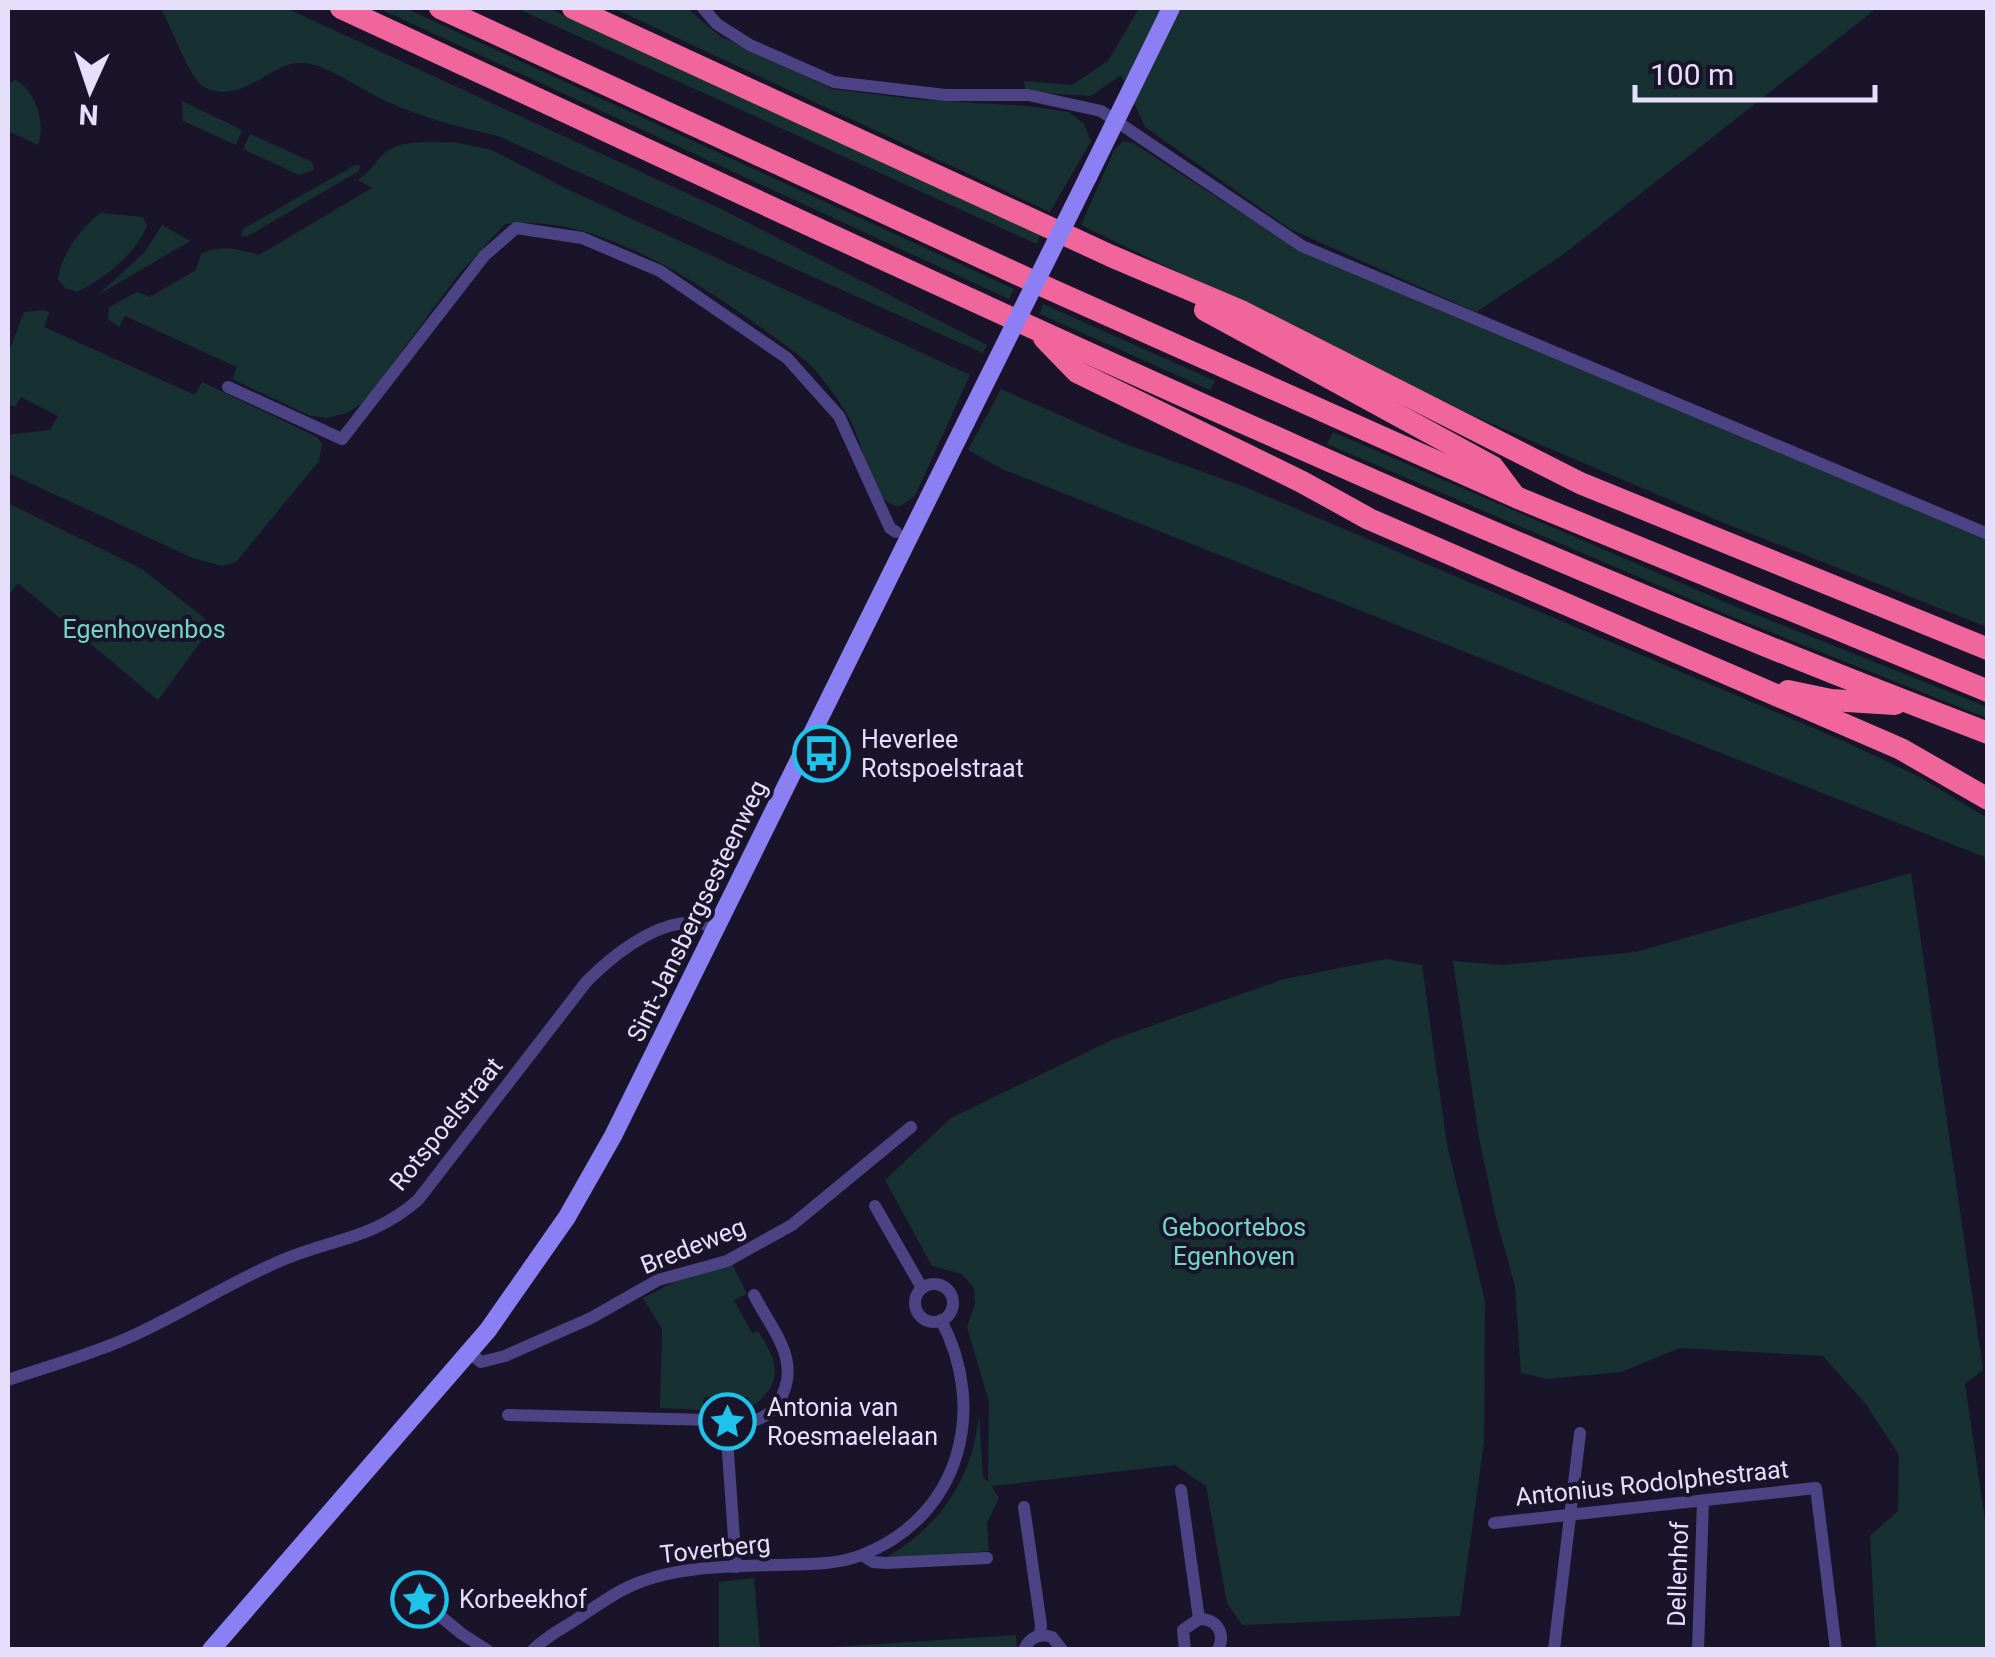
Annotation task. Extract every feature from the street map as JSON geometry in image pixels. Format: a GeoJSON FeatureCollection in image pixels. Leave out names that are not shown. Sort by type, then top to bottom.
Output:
{"type":"FeatureCollection","features":[{"type":"Feature","properties":{"kind":"highway"},"geometry":{"type":"LineString","coordinates":[[342,8],[1035,328],[1532,548],[1988,734]]}},
{"type":"Feature","properties":{"kind":"highway"},"geometry":{"type":"LineString","coordinates":[[440,8],[1052,290],[1516,498],[1988,691]]}},
{"type":"Feature","properties":{"kind":"highway"},"geometry":{"type":"LineString","coordinates":[[573,8],[1110,256],[1243,312],[1580,483],[1988,649]]}},
{"type":"Feature","properties":{"kind":"highway"},"geometry":{"type":"LineString","coordinates":[[1110,256],[1493,466],[1516,498]]}},
{"type":"Feature","properties":{"kind":"highway"},"geometry":{"type":"LineString","coordinates":[[1035,328],[1077,372],[1370,519],[1901,749],[1988,798]]}},
{"type":"Feature","properties":{"kind":"highway"},"geometry":{"type":"LineString","coordinates":[[1746,680],[1831,700],[1914,706]]}},
{"type":"Feature","properties":{"kind":"main road","name":"Sint-Jansbergsesteenweg"},"geometry":{"type":"LineString","coordinates":[[211,1650],[470,1354],[568,1217],[613,1136],[1171,8]]}},
{"type":"Feature","properties":{"kind":"street"},"geometry":{"type":"LineString","coordinates":[[703,8],[717,24],[750,45],[834,82],[945,94],[1028,96],[1101,112],[1302,246],[1988,534]]}},
{"type":"Feature","properties":{"kind":"street"},"geometry":{"type":"LineString","coordinates":[[228,387],[342,439],[484,256],[516,228],[582,238],[660,271],[787,358],[839,416],[890,528],[896,532]]}},
{"type":"Feature","properties":{"kind":"street","name":"Rotspoelstraat"},"geometry":{"type":"LineString","coordinates":[[8,1380],[100,1349],[279,1261],[368,1233],[394,1220],[418,1200],[587,981],[608,960],[672,925],[698,921],[716,929]]}},
{"type":"Feature","properties":{"kind":"street","name":"Bredeweg"},"geometry":{"type":"LineString","coordinates":[[470,1354],[480,1362],[505,1356],[591,1318],[658,1280],[727,1262],[803,1216],[911,1127]]}},
{"type":"Feature","properties":{"kind":"street","name":"Toverberg"},"geometry":{"type":"LineString","coordinates":[[875,1206],[922,1288]]}},
{"type":"Feature","properties":{"kind":"street","name":"Toverberg"},"geometry":{"type":"LineString","coordinates":[[935,1284],[950,1293],[952,1311],[941,1320],[930,1321],[918,1312],[915,1302],[922,1288],[935,1284]]}},
{"type":"Feature","properties":{"kind":"street"},"geometry":{"type":"LineString","coordinates":[[745,1422],[772,1412],[789,1382],[785,1354],[754,1294]]}},
{"type":"Feature","properties":{"kind":"street","name":"Toverberg"},"geometry":{"type":"LineString","coordinates":[[534,1650],[614,1594],[642,1581],[673,1572],[834,1562],[862,1555],[912,1524],[932,1504],[957,1457],[965,1411],[955,1348],[941,1320]]}},
{"type":"Feature","properties":{"kind":"street"},"geometry":{"type":"LineString","coordinates":[[730,1404],[739,1408],[745,1422],[740,1434],[727,1438],[715,1433],[711,1420],[715,1410],[730,1404]]}},
{"type":"Feature","properties":{"kind":"street"},"geometry":{"type":"LineString","coordinates":[[508,1415],[711,1420]]}},
{"type":"Feature","properties":{"kind":"street"},"geometry":{"type":"LineString","coordinates":[[1554,1650],[1580,1433]]}},
{"type":"Feature","properties":{"kind":"street"},"geometry":{"type":"LineString","coordinates":[[727,1438],[736,1566]]}},
{"type":"Feature","properties":{"kind":"street","name":"Antonius Rodolphestraat"},"geometry":{"type":"LineString","coordinates":[[1494,1523],[1816,1488],[1836,1650]]}},
{"type":"Feature","properties":{"kind":"street"},"geometry":{"type":"LineString","coordinates":[[1180,1490],[1198,1618]]}},
{"type":"Feature","properties":{"kind":"street","name":"Dellenhof"},"geometry":{"type":"LineString","coordinates":[[1698,1650],[1703,1501]]}},
{"type":"Feature","properties":{"kind":"street"},"geometry":{"type":"LineString","coordinates":[[1024,1506],[1040,1635]]}},
{"type":"Feature","properties":{"kind":"street","name":"Toverberg"},"geometry":{"type":"LineString","coordinates":[[862,1555],[886,1564],[987,1558]]}},
{"type":"Feature","properties":{"kind":"street"},"geometry":{"type":"LineString","coordinates":[[405,1587],[487,1650]]}},
{"type":"Feature","properties":{"kind":"street"},"geometry":{"type":"LineString","coordinates":[[1185,1650],[1184,1630],[1198,1618],[1211,1620],[1220,1630],[1218,1650]]}},
{"type":"Feature","properties":{"kind":"street"},"geometry":{"type":"LineString","coordinates":[[1024,1650],[1029,1641],[1040,1635],[1052,1637],[1062,1650]]}},
{"type":"Feature","properties":{"kind":"green space"},"geometry":{"type":"Polygon","coordinates":[[[160,8],[286,8],[719,208],[987,345],[983,353],[498,136],[401,108],[315,65],[292,64],[232,91],[204,87],[193,74],[160,8]]]}},
{"type":"Feature","properties":{"kind":"green space"},"geometry":{"type":"Polygon","coordinates":[[[378,8],[405,8],[1014,289],[1009,299],[378,8]]]}},
{"type":"Feature","properties":{"kind":"green space"},"geometry":{"type":"Polygon","coordinates":[[[516,8],[548,8],[1040,234],[1037,244],[516,8]]]}},
{"type":"Feature","properties":{"kind":"green space"},"geometry":{"type":"Polygon","coordinates":[[[613,8],[687,8],[720,36],[832,89],[1069,112],[1084,124],[1091,141],[1050,212],[613,8]]]}},
{"type":"Feature","properties":{"kind":"green space"},"geometry":{"type":"Polygon","coordinates":[[[1139,8],[1877,8],[1561,256],[1476,312],[1290,229],[1145,127],[1121,75],[1091,96],[1026,92],[1024,81],[1072,85],[1108,61],[1139,8]]]}},
{"type":"Feature","properties":{"kind":"green space"},"geometry":{"type":"Polygon","coordinates":[[[15,80],[34,100],[41,128],[38,145],[8,131],[8,84],[15,80]]]}},
{"type":"Feature","properties":{"kind":"green space"},"geometry":{"type":"Polygon","coordinates":[[[182,101],[242,130],[236,145],[183,121],[182,101]]]}},
{"type":"Feature","properties":{"kind":"green space"},"geometry":{"type":"Polygon","coordinates":[[[250,134],[312,162],[314,170],[299,175],[243,149],[250,134]]]}},
{"type":"Feature","properties":{"kind":"green space"},"geometry":{"type":"Polygon","coordinates":[[[1123,141],[1133,143],[1243,214],[1987,539],[1987,627],[1724,523],[1476,417],[1081,225],[1114,150],[1123,141]]]}},
{"type":"Feature","properties":{"kind":"green space"},"geometry":{"type":"Polygon","coordinates":[[[453,142],[492,150],[565,188],[970,375],[915,496],[899,507],[881,495],[846,412],[801,357],[677,273],[609,240],[574,229],[539,223],[505,224],[459,274],[364,402],[347,413],[326,418],[308,415],[232,379],[237,367],[125,316],[119,327],[108,319],[109,307],[137,292],[150,297],[196,270],[201,254],[223,248],[259,255],[372,188],[358,180],[394,147],[453,142]]]}},
{"type":"Feature","properties":{"kind":"green space"},"geometry":{"type":"Polygon","coordinates":[[[360,165],[359,171],[248,236],[241,236],[243,229],[360,165]]]}},
{"type":"Feature","properties":{"kind":"green space"},"geometry":{"type":"Polygon","coordinates":[[[101,213],[143,217],[147,226],[126,257],[108,273],[77,292],[65,288],[58,279],[67,252],[101,213]]]}},
{"type":"Feature","properties":{"kind":"green space"},"geometry":{"type":"Polygon","coordinates":[[[162,225],[190,241],[98,295],[145,252],[162,225]]]}},
{"type":"Feature","properties":{"kind":"green space"},"geometry":{"type":"Polygon","coordinates":[[[1043,304],[1215,381],[1210,390],[1040,314],[1043,304]]]}},
{"type":"Feature","properties":{"kind":"green space"},"geometry":{"type":"Polygon","coordinates":[[[24,312],[49,313],[44,327],[195,395],[202,382],[317,437],[322,444],[319,461],[236,562],[222,566],[193,558],[8,473],[8,435],[50,430],[58,416],[21,397],[15,407],[8,403],[8,354],[24,312]]]}},
{"type":"Feature","properties":{"kind":"green space"},"geometry":{"type":"Polygon","coordinates":[[[1001,389],[1123,443],[1245,487],[1918,776],[1987,818],[1987,858],[1002,469],[968,450],[1001,389]]]}},
{"type":"Feature","properties":{"kind":"green space"},"geometry":{"type":"Polygon","coordinates":[[[1333,432],[1727,603],[1987,707],[1987,718],[1723,613],[1327,444],[1333,432]]]}},
{"type":"Feature","properties":{"kind":"green space","name":"Egenhovenbos"},"geometry":{"type":"Polygon","coordinates":[[[8,503],[142,569],[213,625],[158,700],[18,583],[8,596],[8,503]]]}},
{"type":"Feature","properties":{"kind":"green space"},"geometry":{"type":"Polygon","coordinates":[[[1911,873],[1983,1370],[1965,1384],[1987,1534],[1987,1649],[1876,1649],[1870,1536],[1898,1511],[1899,1455],[1865,1403],[1823,1356],[1680,1348],[1621,1372],[1548,1379],[1521,1373],[1515,1286],[1479,1138],[1453,961],[1503,965],[1636,952],[1911,873]]]}},
{"type":"Feature","properties":{"kind":"green space","name":"Geboortebos Egenhoven"},"geometry":{"type":"Polygon","coordinates":[[[1386,959],[1422,965],[1447,1145],[1485,1301],[1484,1442],[1460,1616],[1242,1625],[1227,1603],[1206,1486],[1175,1465],[991,1486],[999,1498],[987,1523],[989,1551],[885,1558],[922,1531],[950,1498],[970,1459],[979,1414],[983,1477],[988,1482],[989,1402],[967,1327],[975,1304],[974,1288],[962,1274],[932,1266],[885,1180],[951,1118],[1114,1039],[1284,979],[1386,959]]]}},
{"type":"Feature","properties":{"kind":"green space"},"geometry":{"type":"Polygon","coordinates":[[[732,1264],[747,1294],[734,1300],[752,1333],[758,1331],[774,1363],[769,1390],[751,1408],[748,1397],[704,1397],[702,1410],[660,1408],[662,1329],[643,1298],[684,1277],[732,1264]]]}},
{"type":"Feature","properties":{"kind":"green space"},"geometry":{"type":"Polygon","coordinates":[[[754,1578],[760,1649],[719,1649],[719,1582],[754,1578]]]}},
{"type":"Feature","properties":{"kind":"green space"},"geometry":{"type":"Polygon","coordinates":[[[1016,1635],[1017,1649],[803,1649],[1016,1635]]]}},
{"type":"Feature","properties":{"kind":"place","name":"Heverlee Rotspoelstraat"},"geometry":{"type":"Point","coordinates":[822,753]}},
{"type":"Feature","properties":{"kind":"place","name":"Antonia van Roesmaelelaan"},"geometry":{"type":"Point","coordinates":[728,1421]}},
{"type":"Feature","properties":{"kind":"place","name":"Korbeekhof"},"geometry":{"type":"Point","coordinates":[420,1599]}}]}
